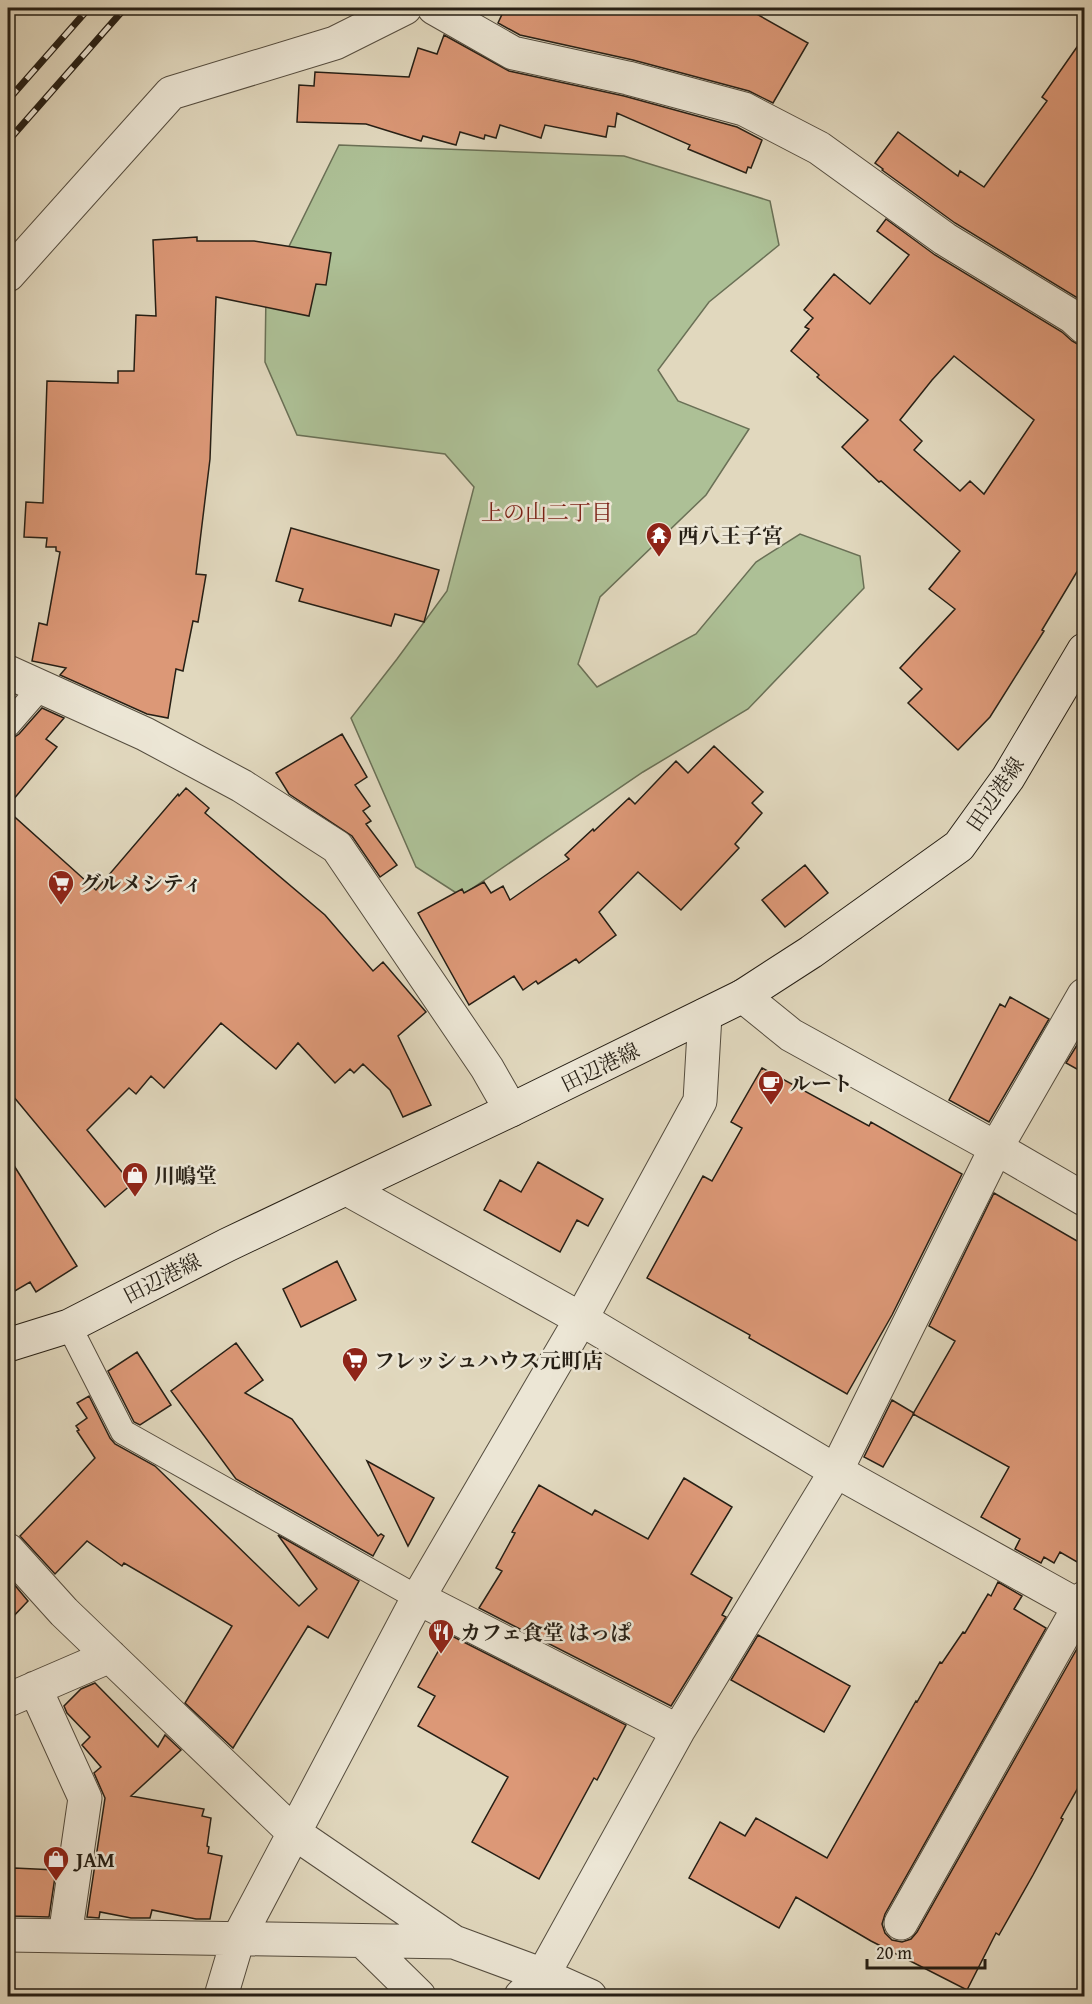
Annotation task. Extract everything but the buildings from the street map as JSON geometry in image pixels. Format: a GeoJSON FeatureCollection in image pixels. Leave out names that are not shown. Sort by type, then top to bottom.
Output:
{"type":"FeatureCollection","features":[{"type":"Feature","properties":{"kind":"street"},"geometry":{"type":"LineString","coordinates":[[8,275],[171,93],[335,43],[405,8]]}},
{"type":"Feature","properties":{"kind":"street"},"geometry":{"type":"LineString","coordinates":[[434,8],[513,53],[628,78],[744,108],[819,148],[945,239],[1073,317],[1084,327]]}},
{"type":"Feature","properties":{"kind":"street","name":"田辺港線"},"geometry":{"type":"LineString","coordinates":[[8,1345],[69,1326],[227,1245],[511,1110],[743,996],[811,952],[959,846],[1008,778],[1084,650]]}},
{"type":"Feature","properties":{"kind":"street"},"geometry":{"type":"LineString","coordinates":[[8,672],[164,744],[242,786],[337,847],[487,1068],[511,1110]]}},
{"type":"Feature","properties":{"kind":"street"},"geometry":{"type":"LineString","coordinates":[[532,1986],[678,1731],[836,1471],[996,1148],[1084,995]]}},
{"type":"Feature","properties":{"kind":"street"},"geometry":{"type":"LineString","coordinates":[[743,996],[791,1035],[1084,1199]]}},
{"type":"Feature","properties":{"kind":"street"},"geometry":{"type":"LineString","coordinates":[[220,1996],[238,1939],[418,1598],[581,1319],[700,1101],[705,1015]]}},
{"type":"Feature","properties":{"kind":"street"},"geometry":{"type":"LineString","coordinates":[[347,1189],[581,1319],[836,1471],[1083,1605],[901,1923]]}},
{"type":"Feature","properties":{"kind":"street"},"geometry":{"type":"LineString","coordinates":[[8,1550],[64,1611],[293,1832],[454,1942],[532,1986],[590,1996]]}},
{"type":"Feature","properties":{"kind":"street"},"geometry":{"type":"LineString","coordinates":[[418,1598],[678,1731]]}},
{"type":"Feature","properties":{"kind":"street"},"geometry":{"type":"LineString","coordinates":[[65,1936],[85,1798],[21,1694],[110,1656]]}},
{"type":"Feature","properties":{"kind":"street"},"geometry":{"type":"LineString","coordinates":[[8,1935],[454,1942]]}},
{"type":"Feature","properties":{"kind":"street"},"geometry":{"type":"LineString","coordinates":[[364,1942],[419,1996]]}},
{"type":"Feature","properties":{"kind":"lane"},"geometry":{"type":"LineString","coordinates":[[8,725],[41,687]]}},
{"type":"Feature","properties":{"kind":"lane"},"geometry":{"type":"LineString","coordinates":[[69,1326],[123,1432],[418,1598]]}},
{"type":"Feature","properties":{"kind":"green space"},"geometry":{"type":"Polygon","coordinates":[[[339,145],[624,156],[770,201],[779,245],[709,302],[658,370],[678,401],[749,429],[706,495],[600,597],[578,664],[597,687],[696,634],[756,562],[800,534],[860,556],[864,588],[748,709],[643,772],[461,896],[416,867],[351,718],[447,591],[474,487],[445,454],[297,435],[265,362],[266,293],[339,145]]]}},
{"type":"Feature","properties":{"kind":"railway"},"geometry":{"type":"LineString","coordinates":[[8,100],[89,8]]}},
{"type":"Feature","properties":{"kind":"railway"},"geometry":{"type":"LineString","coordinates":[[8,141],[125,8]]}},
{"type":"Feature","properties":{"kind":"place","name":"西八王子宮"},"geometry":{"type":"Point","coordinates":[659,558]}},
{"type":"Feature","properties":{"kind":"place","name":"グルメシティ"},"geometry":{"type":"Point","coordinates":[61,906]}},
{"type":"Feature","properties":{"kind":"place","name":"ルート"},"geometry":{"type":"Point","coordinates":[771,1106]}},
{"type":"Feature","properties":{"kind":"place","name":"川嶋堂"},"geometry":{"type":"Point","coordinates":[135,1198]}},
{"type":"Feature","properties":{"kind":"place","name":"フレッシュハウス元町店"},"geometry":{"type":"Point","coordinates":[355,1383]}},
{"type":"Feature","properties":{"kind":"place","name":"カフェ食堂 はっぱ"},"geometry":{"type":"Point","coordinates":[441,1655]}},
{"type":"Feature","properties":{"kind":"place","name":"JAM"},"geometry":{"type":"Point","coordinates":[56,1882]}},
{"type":"Feature","properties":{"kind":"district","name":"上の山二丁目"},"geometry":{"type":"Point","coordinates":[547,512]}}]}
